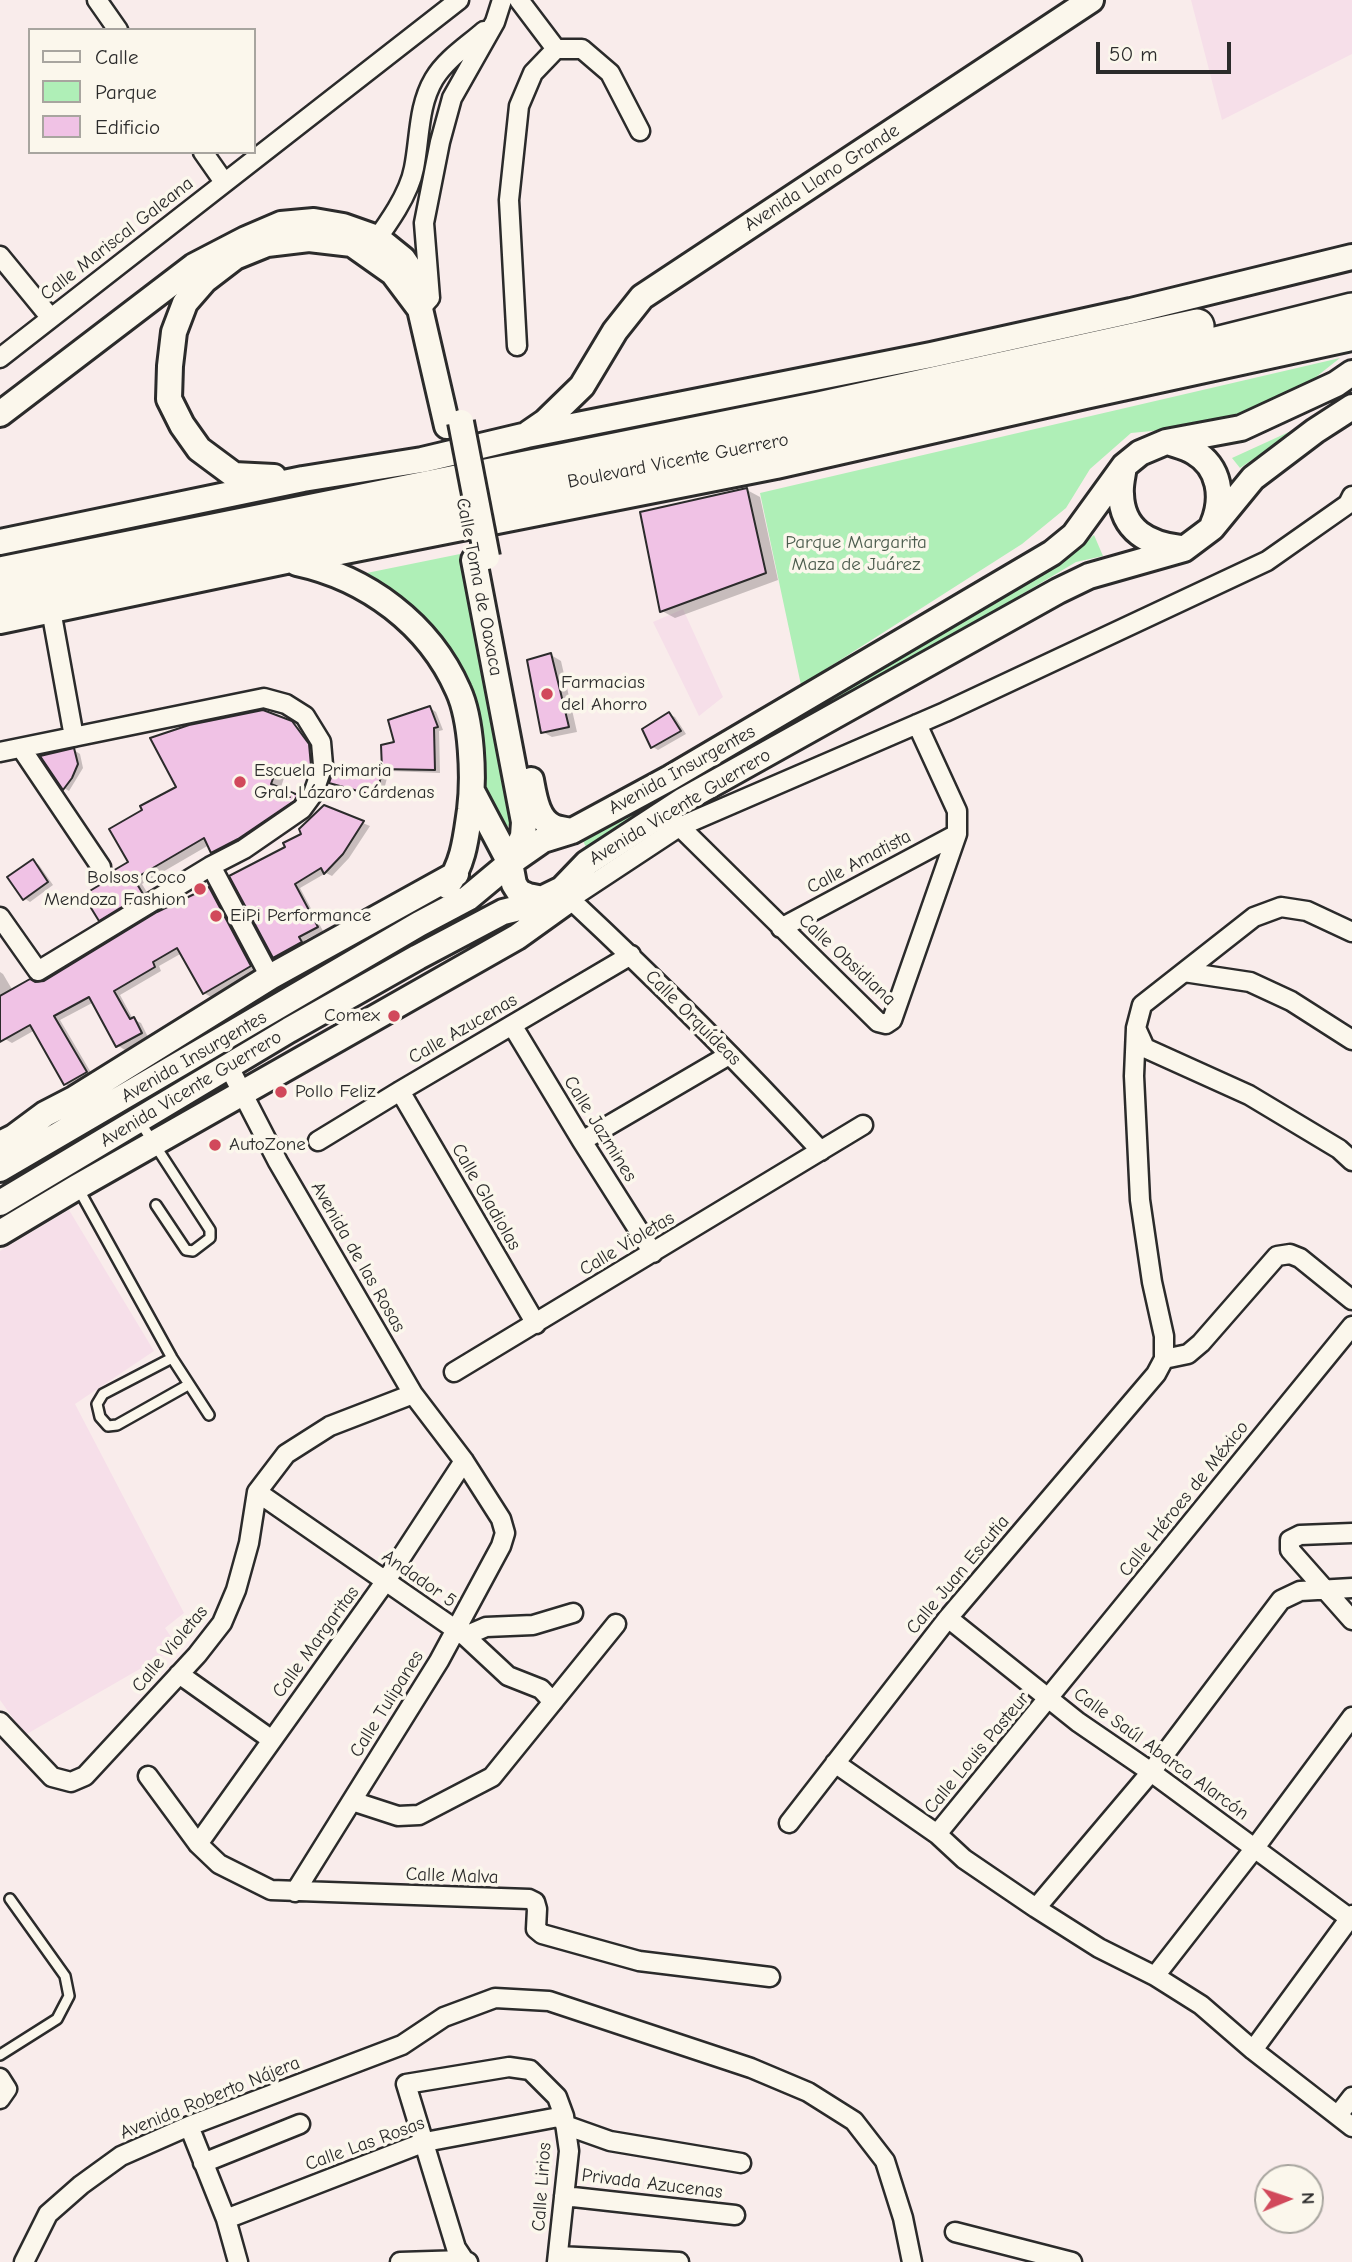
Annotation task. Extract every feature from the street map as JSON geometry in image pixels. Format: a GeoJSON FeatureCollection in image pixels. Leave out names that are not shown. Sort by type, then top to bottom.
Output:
{"type":"FeatureCollection","features":[{"type":"Feature","properties":{"kind":"highway","name":"Boulevard Vicente Guerrero"},"geometry":{"type":"LineString","coordinates":[[0,574],[819,409],[1261,311],[1352,286]]}},
{"type":"Feature","properties":{"kind":"highway","name":"Boulevard Vicente Guerrero"},"geometry":{"type":"LineString","coordinates":[[0,598],[985,398],[1104,372],[1352,310]]}},
{"type":"Feature","properties":{"kind":"highway"},"geometry":{"type":"LineString","coordinates":[[985,398],[1085,396]]}},
{"type":"Feature","properties":{"kind":"main road","name":"Avenida Llano Grande"},"geometry":{"type":"LineString","coordinates":[[527,435],[545,422],[582,386],[615,331],[642,297],[1091,0]]}},
{"type":"Feature","properties":{"kind":"main road","name":"Calle Toma de Oaxaca"},"geometry":{"type":"LineString","coordinates":[[0,414],[194,266],[246,239],[281,224],[314,221],[343,226],[372,246],[393,273],[425,303],[454,424],[536,805],[552,827],[572,831]]}},
{"type":"Feature","properties":{"kind":"main road","name":"Calle Toma de Oaxaca"},"geometry":{"type":"LineString","coordinates":[[303,479],[234,475],[199,449],[182,425],[169,399],[174,331],[185,303],[205,280],[235,257],[267,244],[309,239],[372,246]]}},
{"type":"Feature","properties":{"kind":"main road"},"geometry":{"type":"LineString","coordinates":[[0,542],[303,479],[422,460],[527,435],[931,355],[1131,311],[1352,257]]}},
{"type":"Feature","properties":{"kind":"main road","name":"Boulevard Vicente Guerrero"},"geometry":{"type":"LineString","coordinates":[[0,621],[286,561],[776,466],[1352,338]]}},
{"type":"Feature","properties":{"kind":"main road","name":"Avenida Insurgentes"},"geometry":{"type":"LineString","coordinates":[[0,1169],[468,898],[543,840],[572,831],[670,778],[1052,553],[1074,535],[1124,466],[1140,453],[1166,442],[1241,428],[1349,384]]}},
{"type":"Feature","properties":{"kind":"main road"},"geometry":{"type":"LineString","coordinates":[[582,386],[590,411],[597,422]]}},
{"type":"Feature","properties":{"kind":"main road","name":"Avenida Vicente Guerrero"},"geometry":{"type":"LineString","coordinates":[[0,1203],[229,1066],[454,937],[503,912],[558,896],[587,863],[673,819],[1058,591],[1089,576],[1184,549],[1212,528],[1253,478],[1352,407]]}},
{"type":"Feature","properties":{"kind":"main road"},"geometry":{"type":"LineString","coordinates":[[1166,442],[1193,451],[1208,463],[1217,480],[1220,497],[1212,528]]}},
{"type":"Feature","properties":{"kind":"main road"},"geometry":{"type":"LineString","coordinates":[[1124,466],[1121,496],[1127,518],[1136,531],[1159,545],[1184,549]]}},
{"type":"Feature","properties":{"kind":"main road","name":"Calle Toma de Oaxaca"},"geometry":{"type":"LineString","coordinates":[[481,559],[524,822],[523,836],[510,863]]}},
{"type":"Feature","properties":{"kind":"main road"},"geometry":{"type":"LineString","coordinates":[[286,561],[323,569],[360,586],[404,614],[435,651],[459,691],[470,740],[472,791],[464,849],[456,874],[419,924]]}},
{"type":"Feature","properties":{"kind":"main road"},"geometry":{"type":"LineString","coordinates":[[472,791],[510,863],[514,884],[519,892],[558,896]]}},
{"type":"Feature","properties":{"kind":"main road"},"geometry":{"type":"LineString","coordinates":[[7,1140],[270,977],[456,874]]}},
{"type":"Feature","properties":{"kind":"main road"},"geometry":{"type":"LineString","coordinates":[[0,1233],[517,937],[558,896]]}},
{"type":"Feature","properties":{"kind":"main road"},"geometry":{"type":"LineString","coordinates":[[177,1067],[189,1090]]}},
{"type":"Feature","properties":{"kind":"main road"},"geometry":{"type":"LineString","coordinates":[[7,1140],[61,1135]]}},
{"type":"Feature","properties":{"kind":"street"},"geometry":{"type":"LineString","coordinates":[[97,0],[117,28]]}},
{"type":"Feature","properties":{"kind":"street","name":"Calle Mariscal Galeana"},"geometry":{"type":"LineString","coordinates":[[0,358],[459,0]]}},
{"type":"Feature","properties":{"kind":"street","name":"Calle Toma de Oaxaca"},"geometry":{"type":"LineString","coordinates":[[425,303],[424,223],[440,142],[452,98],[495,22],[502,0]]}},
{"type":"Feature","properties":{"kind":"street"},"geometry":{"type":"LineString","coordinates":[[519,0],[556,49]]}},
{"type":"Feature","properties":{"kind":"street"},"geometry":{"type":"LineString","coordinates":[[372,246],[393,216],[414,169],[425,99],[435,79],[450,60],[495,22]]}},
{"type":"Feature","properties":{"kind":"street"},"geometry":{"type":"LineString","coordinates":[[517,346],[509,200],[519,106],[533,73],[556,49],[582,49],[610,73],[640,131]]}},
{"type":"Feature","properties":{"kind":"street"},"geometry":{"type":"LineString","coordinates":[[204,154],[224,182]]}},
{"type":"Feature","properties":{"kind":"street"},"geometry":{"type":"LineString","coordinates":[[0,256],[50,317]]}},
{"type":"Feature","properties":{"kind":"street"},"geometry":{"type":"LineString","coordinates":[[673,819],[917,724],[1267,561],[1351,504]]}},
{"type":"Feature","properties":{"kind":"street"},"geometry":{"type":"LineString","coordinates":[[51,610],[74,737]]}},
{"type":"Feature","properties":{"kind":"street"},"geometry":{"type":"LineString","coordinates":[[0,752],[264,698],[286,704],[305,716],[321,741],[323,765],[313,794],[302,809],[244,849],[211,866],[37,971],[6,939],[0,917]]}},
{"type":"Feature","properties":{"kind":"street"},"geometry":{"type":"LineString","coordinates":[[917,724],[957,811],[957,834]]}},
{"type":"Feature","properties":{"kind":"street"},"geometry":{"type":"LineString","coordinates":[[21,748],[101,867]]}},
{"type":"Feature","properties":{"kind":"street","name":"Calle Obsidiana"},"geometry":{"type":"LineString","coordinates":[[673,819],[878,1022],[886,1024],[892,1020],[957,834]]}},
{"type":"Feature","properties":{"kind":"street","name":"Calle Amatista"},"geometry":{"type":"LineString","coordinates":[[781,928],[957,834]]}},
{"type":"Feature","properties":{"kind":"street"},"geometry":{"type":"LineString","coordinates":[[211,866],[270,977]]}},
{"type":"Feature","properties":{"kind":"street","name":"Calle Orquídeas"},"geometry":{"type":"LineString","coordinates":[[558,896],[631,955],[821,1151]]}},
{"type":"Feature","properties":{"kind":"street"},"geometry":{"type":"LineString","coordinates":[[1352,932],[1307,911],[1281,907],[1254,917],[1142,1005],[1136,1028],[1134,1076],[1140,1200],[1152,1282],[1164,1336],[1164,1359],[1188,1354],[1201,1343],[1278,1256],[1290,1254],[1300,1258],[1352,1300]]}},
{"type":"Feature","properties":{"kind":"street","name":"Calle Azucenas"},"geometry":{"type":"LineString","coordinates":[[318,1141],[631,955]]}},
{"type":"Feature","properties":{"kind":"street"},"geometry":{"type":"LineString","coordinates":[[1184,972],[1250,982],[1291,1001],[1352,1040]]}},
{"type":"Feature","properties":{"kind":"street","name":"Calle Jazmines"},"geometry":{"type":"LineString","coordinates":[[512,1025],[653,1253]]}},
{"type":"Feature","properties":{"kind":"street"},"geometry":{"type":"LineString","coordinates":[[1136,1028],[1145,1048],[1249,1095],[1339,1149],[1352,1161]]}},
{"type":"Feature","properties":{"kind":"street"},"geometry":{"type":"LineString","coordinates":[[582,1141],[729,1055]]}},
{"type":"Feature","properties":{"kind":"street","name":"Avenida de las Rosas"},"geometry":{"type":"LineString","coordinates":[[229,1066],[278,1162],[413,1394],[464,1461],[501,1519],[505,1533]]}},
{"type":"Feature","properties":{"kind":"street","name":"Calle Gladiolas"},"geometry":{"type":"LineString","coordinates":[[400,1091],[536,1324]]}},
{"type":"Feature","properties":{"kind":"street","name":"Calle Violetas"},"geometry":{"type":"LineString","coordinates":[[454,1372],[863,1125]]}},
{"type":"Feature","properties":{"kind":"street","name":"Calle Héroes de México"},"geometry":{"type":"LineString","coordinates":[[1049,1699],[1352,1326]]}},
{"type":"Feature","properties":{"kind":"street","name":"Calle Juan Escutia"},"geometry":{"type":"LineString","coordinates":[[789,1823],[948,1618],[1156,1374],[1164,1359]]}},
{"type":"Feature","properties":{"kind":"street","name":"Calle Violetas"},"geometry":{"type":"LineString","coordinates":[[0,1722],[52,1777],[71,1782],[85,1776],[222,1623],[236,1590],[249,1543],[257,1492],[286,1454],[330,1426],[413,1394]]}},
{"type":"Feature","properties":{"kind":"street","name":"Calle Margaritas"},"geometry":{"type":"LineString","coordinates":[[198,1844],[385,1582],[464,1461]]}},
{"type":"Feature","properties":{"kind":"street","name":"Andador 5"},"geometry":{"type":"LineString","coordinates":[[257,1492],[460,1633],[508,1676],[541,1689],[553,1702]]}},
{"type":"Feature","properties":{"kind":"street","name":"Calle Tulipanes"},"geometry":{"type":"LineString","coordinates":[[295,1892],[439,1661],[460,1633],[505,1533]]}},
{"type":"Feature","properties":{"kind":"street"},"geometry":{"type":"LineString","coordinates":[[1352,1533],[1300,1535],[1290,1540],[1290,1549],[1352,1620]]}},
{"type":"Feature","properties":{"kind":"street"},"geometry":{"type":"LineString","coordinates":[[1036,1908],[1151,1772],[1281,1600],[1300,1591],[1352,1588]]}},
{"type":"Feature","properties":{"kind":"street"},"geometry":{"type":"LineString","coordinates":[[460,1633],[485,1627],[533,1625],[573,1613]]}},
{"type":"Feature","properties":{"kind":"street","name":"Calle Saúl Abarca Alarcón"},"geometry":{"type":"LineString","coordinates":[[948,1618],[1078,1721],[1351,1918]]}},
{"type":"Feature","properties":{"kind":"street"},"geometry":{"type":"LineString","coordinates":[[352,1801],[398,1816],[419,1815],[492,1777],[616,1624]]}},
{"type":"Feature","properties":{"kind":"street"},"geometry":{"type":"LineString","coordinates":[[179,1674],[272,1740]]}},
{"type":"Feature","properties":{"kind":"street","name":"Calle Louis Pasteur"},"geometry":{"type":"LineString","coordinates":[[937,1834],[1049,1699]]}},
{"type":"Feature","properties":{"kind":"street"},"geometry":{"type":"LineString","coordinates":[[1155,1976],[1352,1717]]}},
{"type":"Feature","properties":{"kind":"street"},"geometry":{"type":"LineString","coordinates":[[835,1763],[937,1834],[964,1859],[1036,1908],[1099,1948],[1155,1976],[1201,2005],[1253,2050],[1345,2121],[1352,2097]]}},
{"type":"Feature","properties":{"kind":"street","name":"Calle Malva"},"geometry":{"type":"LineString","coordinates":[[148,1776],[198,1844],[219,1864],[271,1890],[529,1899],[535,1902],[536,1929],[542,1934],[639,1961],[770,1977]]}},
{"type":"Feature","properties":{"kind":"street"},"geometry":{"type":"LineString","coordinates":[[1253,2050],[1351,1918]]}},
{"type":"Feature","properties":{"kind":"street","name":"Avenida Roberto Nájera"},"geometry":{"type":"LineString","coordinates":[[24,2262],[48,2214],[80,2185],[121,2156],[189,2126],[402,2045],[447,2016],[495,1998],[549,2001],[751,2068],[808,2092],[854,2120],[885,2161],[903,2218],[912,2262]]}},
{"type":"Feature","properties":{"kind":"street"},"geometry":{"type":"LineString","coordinates":[[466,2261],[456,2248],[407,2084],[509,2067],[530,2070],[557,2097],[565,2120],[597,2137],[627,2145],[741,2163]]}},
{"type":"Feature","properties":{"kind":"street"},"geometry":{"type":"LineString","coordinates":[[0,2078],[6,2089],[0,2099]]}},
{"type":"Feature","properties":{"kind":"street","name":"Calle Las Rosas"},"geometry":{"type":"LineString","coordinates":[[226,2219],[425,2142],[565,2120]]}},
{"type":"Feature","properties":{"kind":"street","name":"Calle Lirios"},"geometry":{"type":"LineString","coordinates":[[557,2259],[569,2151],[565,2120]]}},
{"type":"Feature","properties":{"kind":"street"},"geometry":{"type":"LineString","coordinates":[[203,2163],[300,2124]]}},
{"type":"Feature","properties":{"kind":"street"},"geometry":{"type":"LineString","coordinates":[[189,2126],[226,2219],[238,2262]]}},
{"type":"Feature","properties":{"kind":"street","name":"Privada Azucenas"},"geometry":{"type":"LineString","coordinates":[[564,2196],[735,2215]]}},
{"type":"Feature","properties":{"kind":"street"},"geometry":{"type":"LineString","coordinates":[[955,2232],[1072,2262]]}},
{"type":"Feature","properties":{"kind":"street"},"geometry":{"type":"LineString","coordinates":[[557,2259],[679,2262]]}},
{"type":"Feature","properties":{"kind":"street"},"geometry":{"type":"LineString","coordinates":[[400,2262],[466,2261]]}},
{"type":"Feature","properties":{"kind":"lane"},"geometry":{"type":"LineString","coordinates":[[139,1121],[209,1230],[210,1238],[193,1251],[186,1250],[156,1205]]}},
{"type":"Feature","properties":{"kind":"lane"},"geometry":{"type":"LineString","coordinates":[[63,1166],[172,1358],[209,1415]]}},
{"type":"Feature","properties":{"kind":"lane"},"geometry":{"type":"LineString","coordinates":[[172,1358],[103,1394],[97,1404],[100,1417],[108,1426],[117,1425],[188,1385]]}},
{"type":"Feature","properties":{"kind":"lane"},"geometry":{"type":"LineString","coordinates":[[0,2055],[57,2019],[69,1996],[65,1976],[10,1899]]}},
{"type":"Feature","properties":{"kind":"shaded area"},"geometry":{"type":"Polygon","coordinates":[[[1191,0],[1352,0],[1352,54],[1222,120],[1191,0]]]}},
{"type":"Feature","properties":{"kind":"shaded area"},"geometry":{"type":"Polygon","coordinates":[[[683,609],[723,697],[699,716],[653,622],[683,609]]]}},
{"type":"Feature","properties":{"kind":"shaded area"},"geometry":{"type":"Polygon","coordinates":[[[69,1210],[154,1351],[75,1404],[184,1613],[165,1628],[178,1647],[25,1735],[0,1700],[0,1251],[69,1210]]]}},
{"type":"Feature","properties":{"kind":"green space","name":"Parque Margarita Maza de Juárez"},"geometry":{"type":"Polygon","coordinates":[[[1340,358],[1297,392],[1243,416],[1204,426],[1131,433],[1090,469],[1066,508],[1022,544],[801,685],[760,493],[1340,358]]]}},
{"type":"Feature","properties":{"kind":"green space"},"geometry":{"type":"Polygon","coordinates":[[[1302,426],[1240,468],[1232,458],[1302,426]]]}},
{"type":"Feature","properties":{"kind":"green space"},"geometry":{"type":"Polygon","coordinates":[[[1094,535],[1103,556],[1076,562],[587,849],[583,841],[849,688],[1073,554],[1094,535]]]}},
{"type":"Feature","properties":{"kind":"green space"},"geometry":{"type":"Polygon","coordinates":[[[460,554],[513,819],[503,834],[491,826],[443,658],[347,577],[460,554]]]}},
{"type":"Feature","properties":{"kind":"building"},"geometry":{"type":"Polygon","coordinates":[[[747,488],[766,573],[660,612],[640,512],[747,488]]]}},
{"type":"Feature","properties":{"kind":"building","name":"Farmacias del Ahorro"},"geometry":{"type":"Polygon","coordinates":[[[551,653],[569,727],[541,733],[527,660],[551,653]]]}},
{"type":"Feature","properties":{"kind":"building"},"geometry":{"type":"Polygon","coordinates":[[[430,706],[438,727],[434,728],[435,770],[382,769],[381,745],[394,742],[388,720],[430,706]]]}},
{"type":"Feature","properties":{"kind":"building","name":"Escuela Primaria Gral. Lázaro Cárdenas"},"geometry":{"type":"Polygon","coordinates":[[[263,710],[292,721],[309,744],[311,766],[307,777],[277,768],[271,784],[298,795],[294,801],[238,839],[211,853],[204,838],[134,879],[143,894],[99,921],[83,895],[108,880],[106,877],[111,872],[128,862],[109,829],[142,810],[140,806],[176,787],[150,738],[189,725],[263,710]]]}},
{"type":"Feature","properties":{"kind":"building"},"geometry":{"type":"Polygon","coordinates":[[[669,712],[681,731],[651,748],[642,729],[669,712]]]}},
{"type":"Feature","properties":{"kind":"building"},"geometry":{"type":"Polygon","coordinates":[[[74,748],[78,764],[63,790],[40,756],[74,748]]]}},
{"type":"Feature","properties":{"kind":"building"},"geometry":{"type":"Polygon","coordinates":[[[334,769],[383,769],[376,796],[329,783],[334,769]]]}},
{"type":"Feature","properties":{"kind":"building"},"geometry":{"type":"Polygon","coordinates":[[[324,805],[364,821],[343,854],[324,874],[321,868],[295,884],[318,927],[299,937],[302,942],[273,958],[229,876],[285,847],[283,843],[301,834],[299,829],[324,805]]]}},
{"type":"Feature","properties":{"kind":"building"},"geometry":{"type":"Polygon","coordinates":[[[33,859],[48,882],[23,900],[7,877],[33,859]]]}},
{"type":"Feature","properties":{"kind":"building"},"geometry":{"type":"Polygon","coordinates":[[[209,887],[251,966],[203,994],[177,948],[153,962],[155,967],[114,991],[130,1019],[134,1017],[142,1033],[116,1047],[89,997],[54,1016],[87,1072],[64,1085],[30,1025],[0,1042],[0,996],[30,979],[35,982],[44,981],[157,912],[209,887]]]}},
{"type":"Feature","properties":{"kind":"place","name":"Farmacias del Ahorro"},"geometry":{"type":"Point","coordinates":[547,694]}},
{"type":"Feature","properties":{"kind":"place","name":"Escuela Primaria Gral. Lázaro Cárdenas"},"geometry":{"type":"Point","coordinates":[240,782]}},
{"type":"Feature","properties":{"kind":"place","name":"Bolsos Coco Mendoza Fashion"},"geometry":{"type":"Point","coordinates":[200,889]}},
{"type":"Feature","properties":{"kind":"place","name":"EiPi Performance"},"geometry":{"type":"Point","coordinates":[216,916]}},
{"type":"Feature","properties":{"kind":"place","name":"Comex"},"geometry":{"type":"Point","coordinates":[394,1016]}},
{"type":"Feature","properties":{"kind":"place","name":"Pollo Feliz"},"geometry":{"type":"Point","coordinates":[281,1092]}},
{"type":"Feature","properties":{"kind":"place","name":"AutoZone"},"geometry":{"type":"Point","coordinates":[215,1145]}}]}
